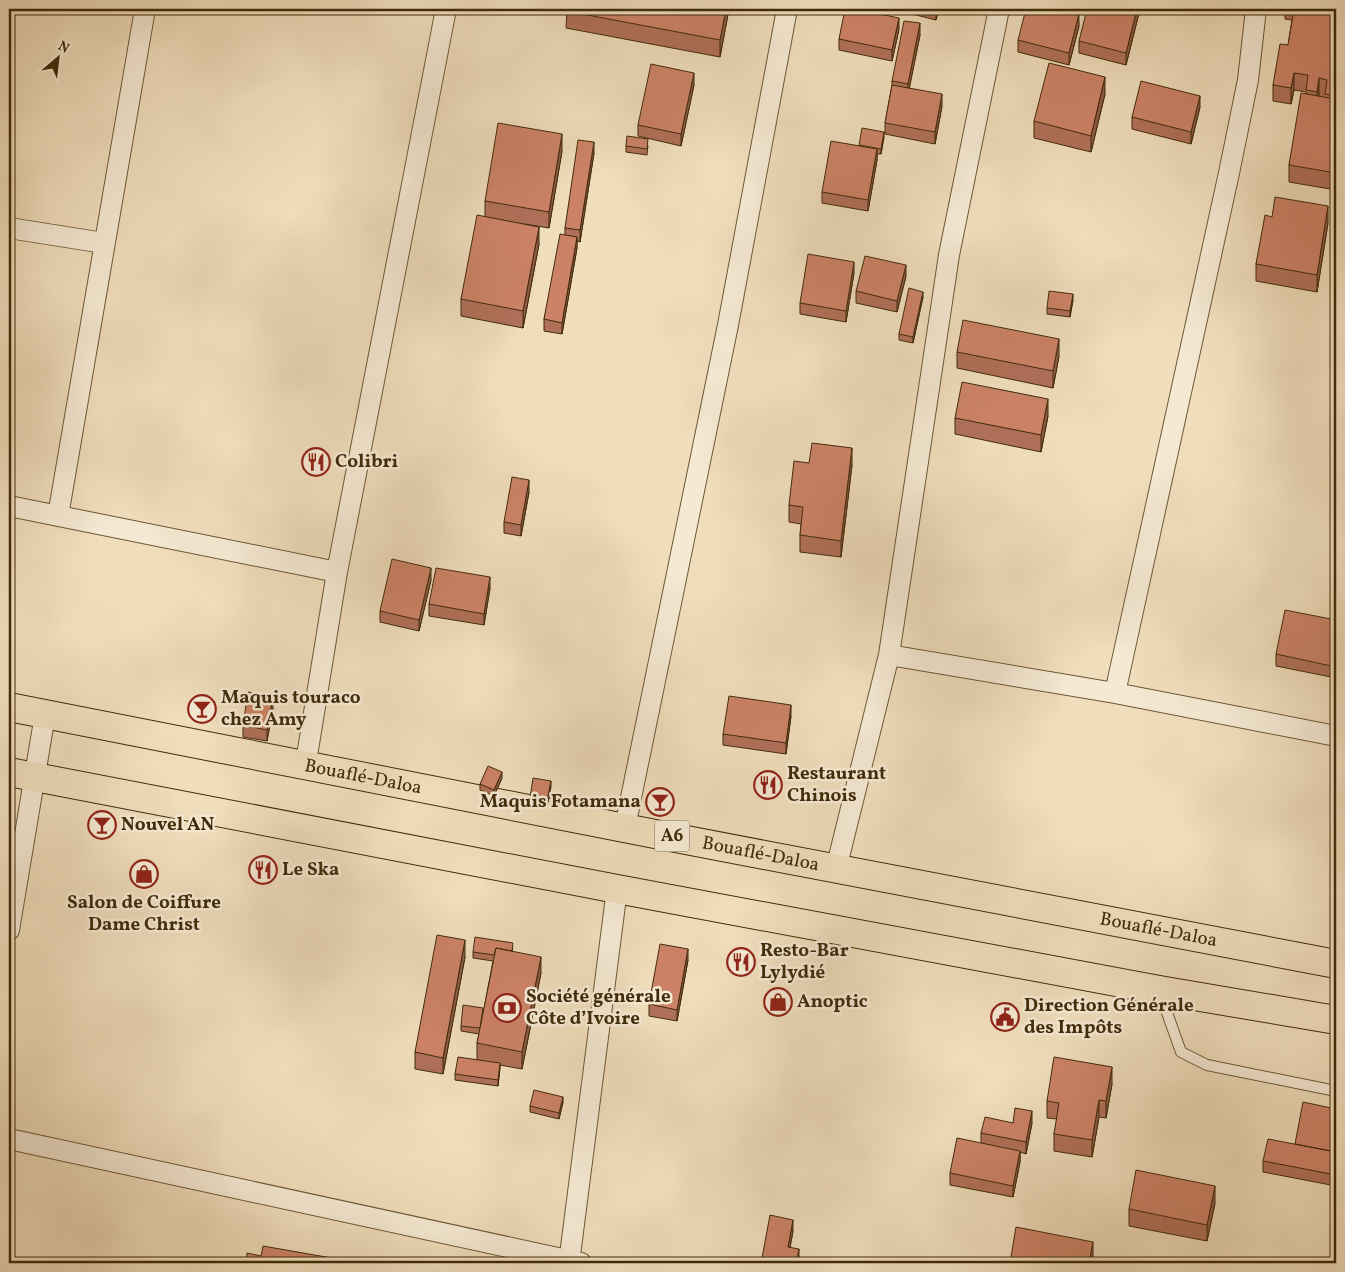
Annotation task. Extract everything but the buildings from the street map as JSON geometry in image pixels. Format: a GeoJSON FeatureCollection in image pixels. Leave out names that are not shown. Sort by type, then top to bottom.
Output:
{"type":"FeatureCollection","features":[{"type":"Feature","properties":{"kind":"highway","name":"Bouaflé-Daloa"},"geometry":{"type":"LineString","coordinates":[[9,707],[305,768],[625,827],[1336,964]]}},
{"type":"Feature","properties":{"kind":"highway"},"geometry":{"type":"LineString","coordinates":[[9,772],[617,889],[1159,990],[1336,1020]]}},
{"type":"Feature","properties":{"kind":"street"},"geometry":{"type":"LineString","coordinates":[[58,516],[145,9]]}},
{"type":"Feature","properties":{"kind":"street"},"geometry":{"type":"LineString","coordinates":[[305,768],[337,572],[446,9]]}},
{"type":"Feature","properties":{"kind":"street"},"geometry":{"type":"LineString","coordinates":[[625,827],[728,325],[787,9]]}},
{"type":"Feature","properties":{"kind":"street"},"geometry":{"type":"LineString","coordinates":[[836,869],[889,655],[949,255],[999,9]]}},
{"type":"Feature","properties":{"kind":"street"},"geometry":{"type":"LineString","coordinates":[[1115,693],[1229,173],[1248,80],[1256,9]]}},
{"type":"Feature","properties":{"kind":"street"},"geometry":{"type":"LineString","coordinates":[[9,228],[104,243]]}},
{"type":"Feature","properties":{"kind":"street"},"geometry":{"type":"LineString","coordinates":[[9,506],[337,572]]}},
{"type":"Feature","properties":{"kind":"street"},"geometry":{"type":"LineString","coordinates":[[889,655],[1115,693],[1336,736]]}},
{"type":"Feature","properties":{"kind":"street"},"geometry":{"type":"LineString","coordinates":[[9,930],[45,715]]}},
{"type":"Feature","properties":{"kind":"street"},"geometry":{"type":"LineString","coordinates":[[9,1139],[573,1263],[617,889]]}},
{"type":"Feature","properties":{"kind":"lane"},"geometry":{"type":"LineString","coordinates":[[1159,990],[1181,1052],[1207,1065],[1336,1090]]}},
{"type":"Feature","properties":{"kind":"place","name":"Colibri"},"geometry":{"type":"Point","coordinates":[316,462]}},
{"type":"Feature","properties":{"kind":"place","name":"Maquis touraco chez Amy"},"geometry":{"type":"Point","coordinates":[202,709]}},
{"type":"Feature","properties":{"kind":"place","name":"Restaurant Chinois"},"geometry":{"type":"Point","coordinates":[768,785]}},
{"type":"Feature","properties":{"kind":"place","name":"Maquis Fotamana"},"geometry":{"type":"Point","coordinates":[660,802]}},
{"type":"Feature","properties":{"kind":"place","name":"Nouvel AN"},"geometry":{"type":"Point","coordinates":[102,825]}},
{"type":"Feature","properties":{"kind":"place","name":"Le Ska"},"geometry":{"type":"Point","coordinates":[263,870]}},
{"type":"Feature","properties":{"kind":"place","name":"Salon de Coiffure Dame Christ"},"geometry":{"type":"Point","coordinates":[144,874]}},
{"type":"Feature","properties":{"kind":"place","name":"Resto-Bar Lylydié"},"geometry":{"type":"Point","coordinates":[741,962]}},
{"type":"Feature","properties":{"kind":"place","name":"Anoptic"},"geometry":{"type":"Point","coordinates":[778,1002]}},
{"type":"Feature","properties":{"kind":"place","name":"Société générale Côte d’Ivoire"},"geometry":{"type":"Point","coordinates":[507,1008]}},
{"type":"Feature","properties":{"kind":"place","name":"Direction Générale des Impôts"},"geometry":{"type":"Point","coordinates":[1005,1017]}}]}
